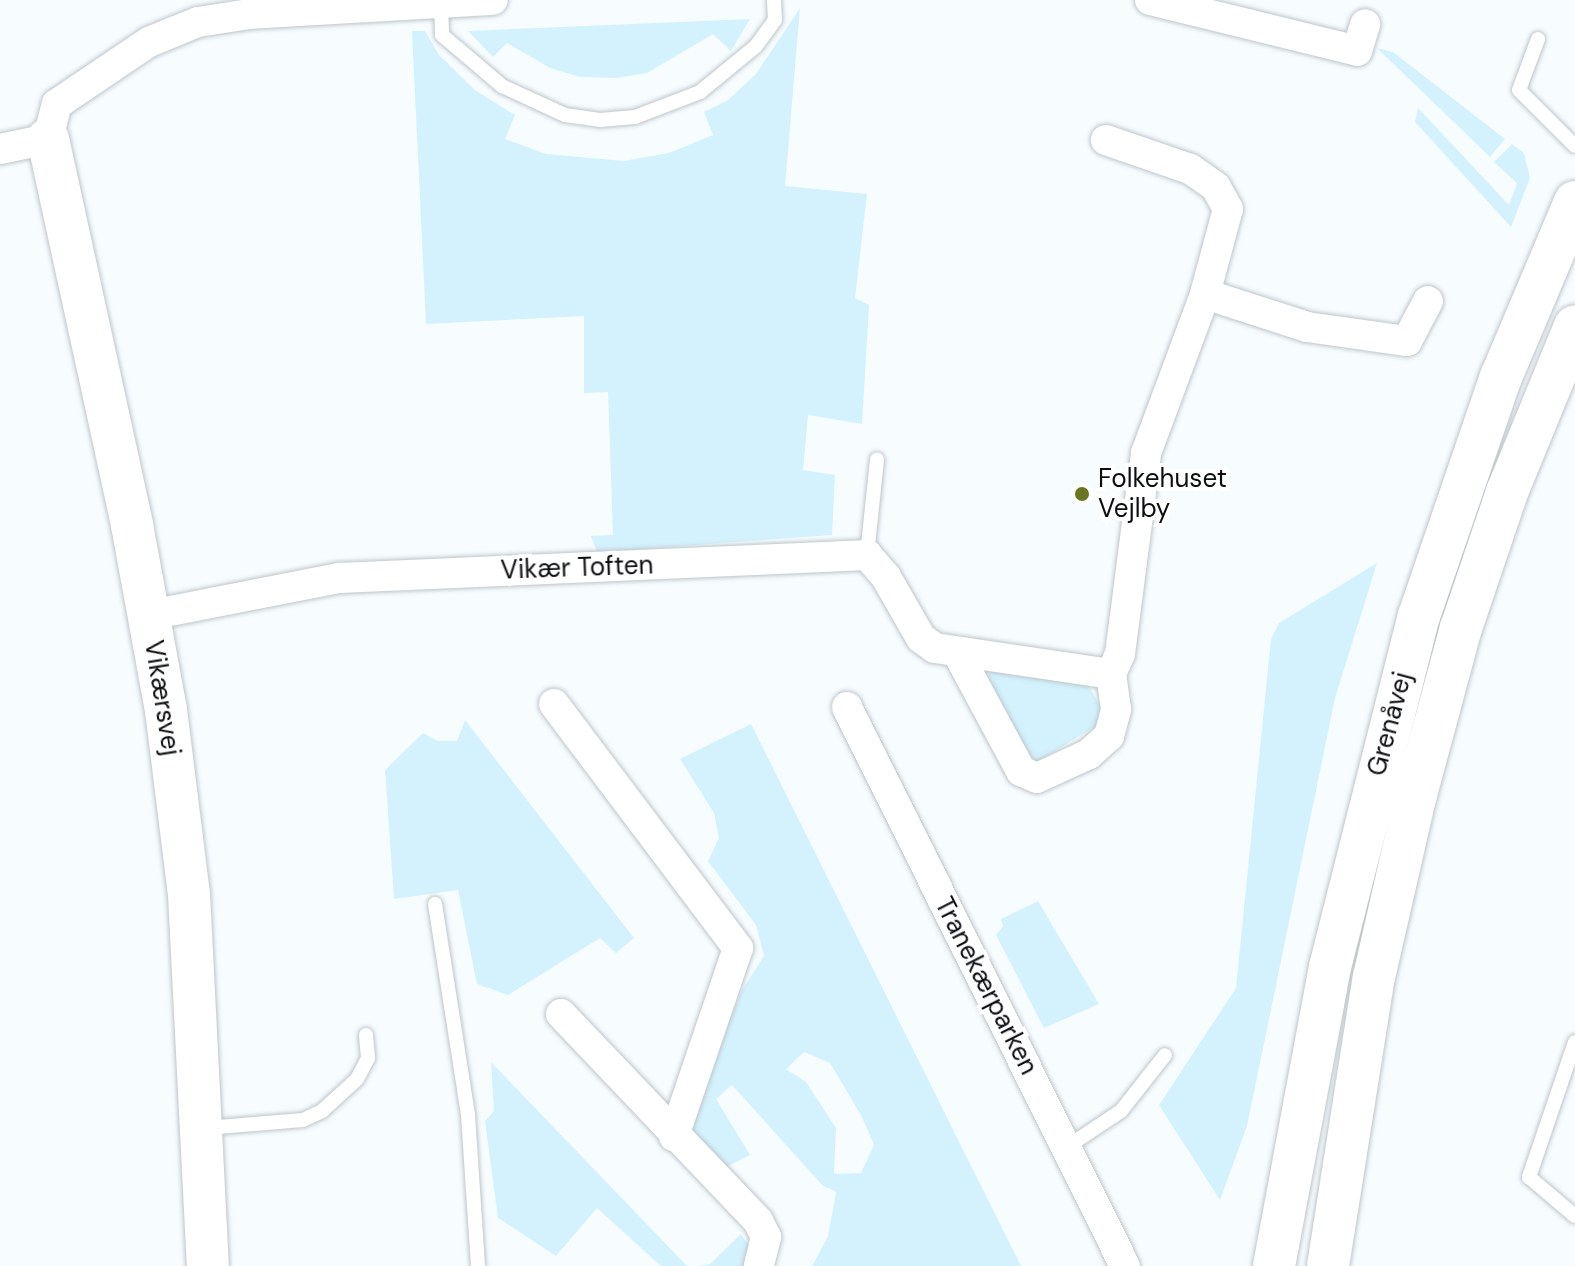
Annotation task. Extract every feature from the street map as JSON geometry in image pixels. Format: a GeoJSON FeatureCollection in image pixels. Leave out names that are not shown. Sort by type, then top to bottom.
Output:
{"type":"FeatureCollection","features":[{"type":"Feature","properties":{"kind":"main road","name":"Vikærsvej"},"geometry":{"type":"LineString","coordinates":[[48,139],[150,615],[189,894],[208,1266]]}},
{"type":"Feature","properties":{"kind":"main road","name":"Grenåvej"},"geometry":{"type":"LineString","coordinates":[[1274,1266],[1330,967],[1419,616],[1480,435],[1575,202]]}},
{"type":"Feature","properties":{"kind":"main road","name":"Grenåvej"},"geometry":{"type":"LineString","coordinates":[[1328,1266],[1374,977],[1415,798],[1461,628],[1501,507],[1575,326]]}},
{"type":"Feature","properties":{"kind":"street"},"geometry":{"type":"LineString","coordinates":[[0,149],[48,139],[57,104],[149,42],[198,22],[493,0]]}},
{"type":"Feature","properties":{"kind":"street"},"geometry":{"type":"LineString","coordinates":[[1150,0],[1357,51],[1365,24]]}},
{"type":"Feature","properties":{"kind":"street"},"geometry":{"type":"LineString","coordinates":[[958,654],[1021,771],[1037,778],[1089,754],[1109,736],[1116,709],[1111,674],[1120,654],[1133,572],[1146,453],[1205,294],[1228,209],[1216,187],[1190,169],[1106,140]]}},
{"type":"Feature","properties":{"kind":"street"},"geometry":{"type":"LineString","coordinates":[[1205,294],[1307,327],[1407,341],[1428,301]]}},
{"type":"Feature","properties":{"kind":"street"},"geometry":{"type":"LineString","coordinates":[[867,555],[886,577],[921,638],[958,654],[1111,674]]}},
{"type":"Feature","properties":{"kind":"street","name":"Vikær Toften"},"geometry":{"type":"LineString","coordinates":[[150,615],[339,578],[867,555]]}},
{"type":"Feature","properties":{"kind":"street"},"geometry":{"type":"LineString","coordinates":[[554,704],[738,948],[674,1136]]}},
{"type":"Feature","properties":{"kind":"street","name":"Tranekærparken"},"geometry":{"type":"LineString","coordinates":[[847,707],[1125,1266]]}},
{"type":"Feature","properties":{"kind":"street"},"geometry":{"type":"LineString","coordinates":[[561,1014],[758,1221],[766,1237],[759,1266]]}},
{"type":"Feature","properties":{"kind":"lane"},"geometry":{"type":"LineString","coordinates":[[441,3],[442,35],[502,86],[554,112],[600,120],[635,117],[700,92],[756,46],[775,20],[774,0]]}},
{"type":"Feature","properties":{"kind":"lane"},"geometry":{"type":"LineString","coordinates":[[1538,39],[1519,90],[1575,146]]}},
{"type":"Feature","properties":{"kind":"lane"},"geometry":{"type":"LineString","coordinates":[[867,555],[877,460]]}},
{"type":"Feature","properties":{"kind":"lane"},"geometry":{"type":"LineString","coordinates":[[435,904],[468,1115],[478,1266]]}},
{"type":"Feature","properties":{"kind":"lane"},"geometry":{"type":"LineString","coordinates":[[201,1128],[303,1120],[322,1111],[357,1079],[368,1058],[366,1035]]}},
{"type":"Feature","properties":{"kind":"lane"},"geometry":{"type":"LineString","coordinates":[[1575,1042],[1529,1177],[1575,1216]]}},
{"type":"Feature","properties":{"kind":"lane"},"geometry":{"type":"LineString","coordinates":[[1067,1147],[1121,1111],[1165,1055]]}},
{"type":"Feature","properties":{"kind":"shaded area"},"geometry":{"type":"Polygon","coordinates":[[[800,8],[785,186],[867,194],[855,298],[869,305],[862,424],[808,415],[803,470],[835,475],[832,535],[597,552],[591,536],[613,535],[608,392],[584,393],[584,316],[426,324],[412,31],[425,31],[439,55],[475,90],[515,115],[505,139],[546,154],[624,161],[669,153],[713,135],[704,112],[728,100],[756,74],[800,8]]]}},
{"type":"Feature","properties":{"kind":"shaded area"},"geometry":{"type":"Polygon","coordinates":[[[750,19],[731,51],[713,34],[647,73],[617,78],[580,77],[550,68],[507,43],[493,57],[468,31],[750,19]]]}},
{"type":"Feature","properties":{"kind":"shaded area"},"geometry":{"type":"Polygon","coordinates":[[[1377,48],[1393,52],[1505,139],[1490,157],[1377,48]]]}},
{"type":"Feature","properties":{"kind":"shaded area"},"geometry":{"type":"Polygon","coordinates":[[[1418,108],[1509,205],[1517,183],[1494,162],[1512,144],[1524,153],[1530,178],[1511,227],[1415,122],[1418,108]]]}},
{"type":"Feature","properties":{"kind":"shaded area"},"geometry":{"type":"Polygon","coordinates":[[[1377,563],[1335,698],[1247,1126],[1220,1200],[1159,1105],[1236,988],[1271,639],[1279,623],[1377,563]]]}},
{"type":"Feature","properties":{"kind":"shaded area"},"geometry":{"type":"Polygon","coordinates":[[[991,671],[1087,683],[1104,712],[1099,724],[1037,762],[1026,751],[988,677],[991,671]]]}},
{"type":"Feature","properties":{"kind":"shaded area"},"geometry":{"type":"Polygon","coordinates":[[[465,720],[634,938],[616,953],[600,938],[508,995],[477,984],[458,890],[394,899],[385,770],[423,733],[438,741],[457,741],[465,720]]]}},
{"type":"Feature","properties":{"kind":"shaded area"},"geometry":{"type":"Polygon","coordinates":[[[751,724],[1021,1266],[812,1266],[828,1236],[836,1192],[822,1185],[732,1085],[716,1099],[750,1155],[722,1169],[691,1137],[691,1113],[742,990],[764,956],[756,925],[708,861],[719,838],[714,813],[680,759],[751,724]],[[804,1052],[786,1069],[806,1082],[836,1128],[834,1174],[861,1173],[874,1145],[862,1117],[830,1063],[804,1052]]]}},
{"type":"Feature","properties":{"kind":"shaded area"},"geometry":{"type":"Polygon","coordinates":[[[1038,901],[1099,1004],[1044,1028],[996,935],[1003,926],[1001,919],[1038,901]]]}},
{"type":"Feature","properties":{"kind":"shaded area"},"geometry":{"type":"Polygon","coordinates":[[[491,1062],[687,1266],[661,1266],[597,1208],[556,1256],[498,1218],[485,1121],[494,1111],[491,1062]]]}},
{"type":"Feature","properties":{"kind":"shaded area"},"geometry":{"type":"Polygon","coordinates":[[[741,1234],[751,1249],[744,1266],[698,1266],[710,1264],[741,1234]]]}},
{"type":"Feature","properties":{"kind":"place","name":"Folkehuset Vejlby"},"geometry":{"type":"Point","coordinates":[1082,494]}}]}
